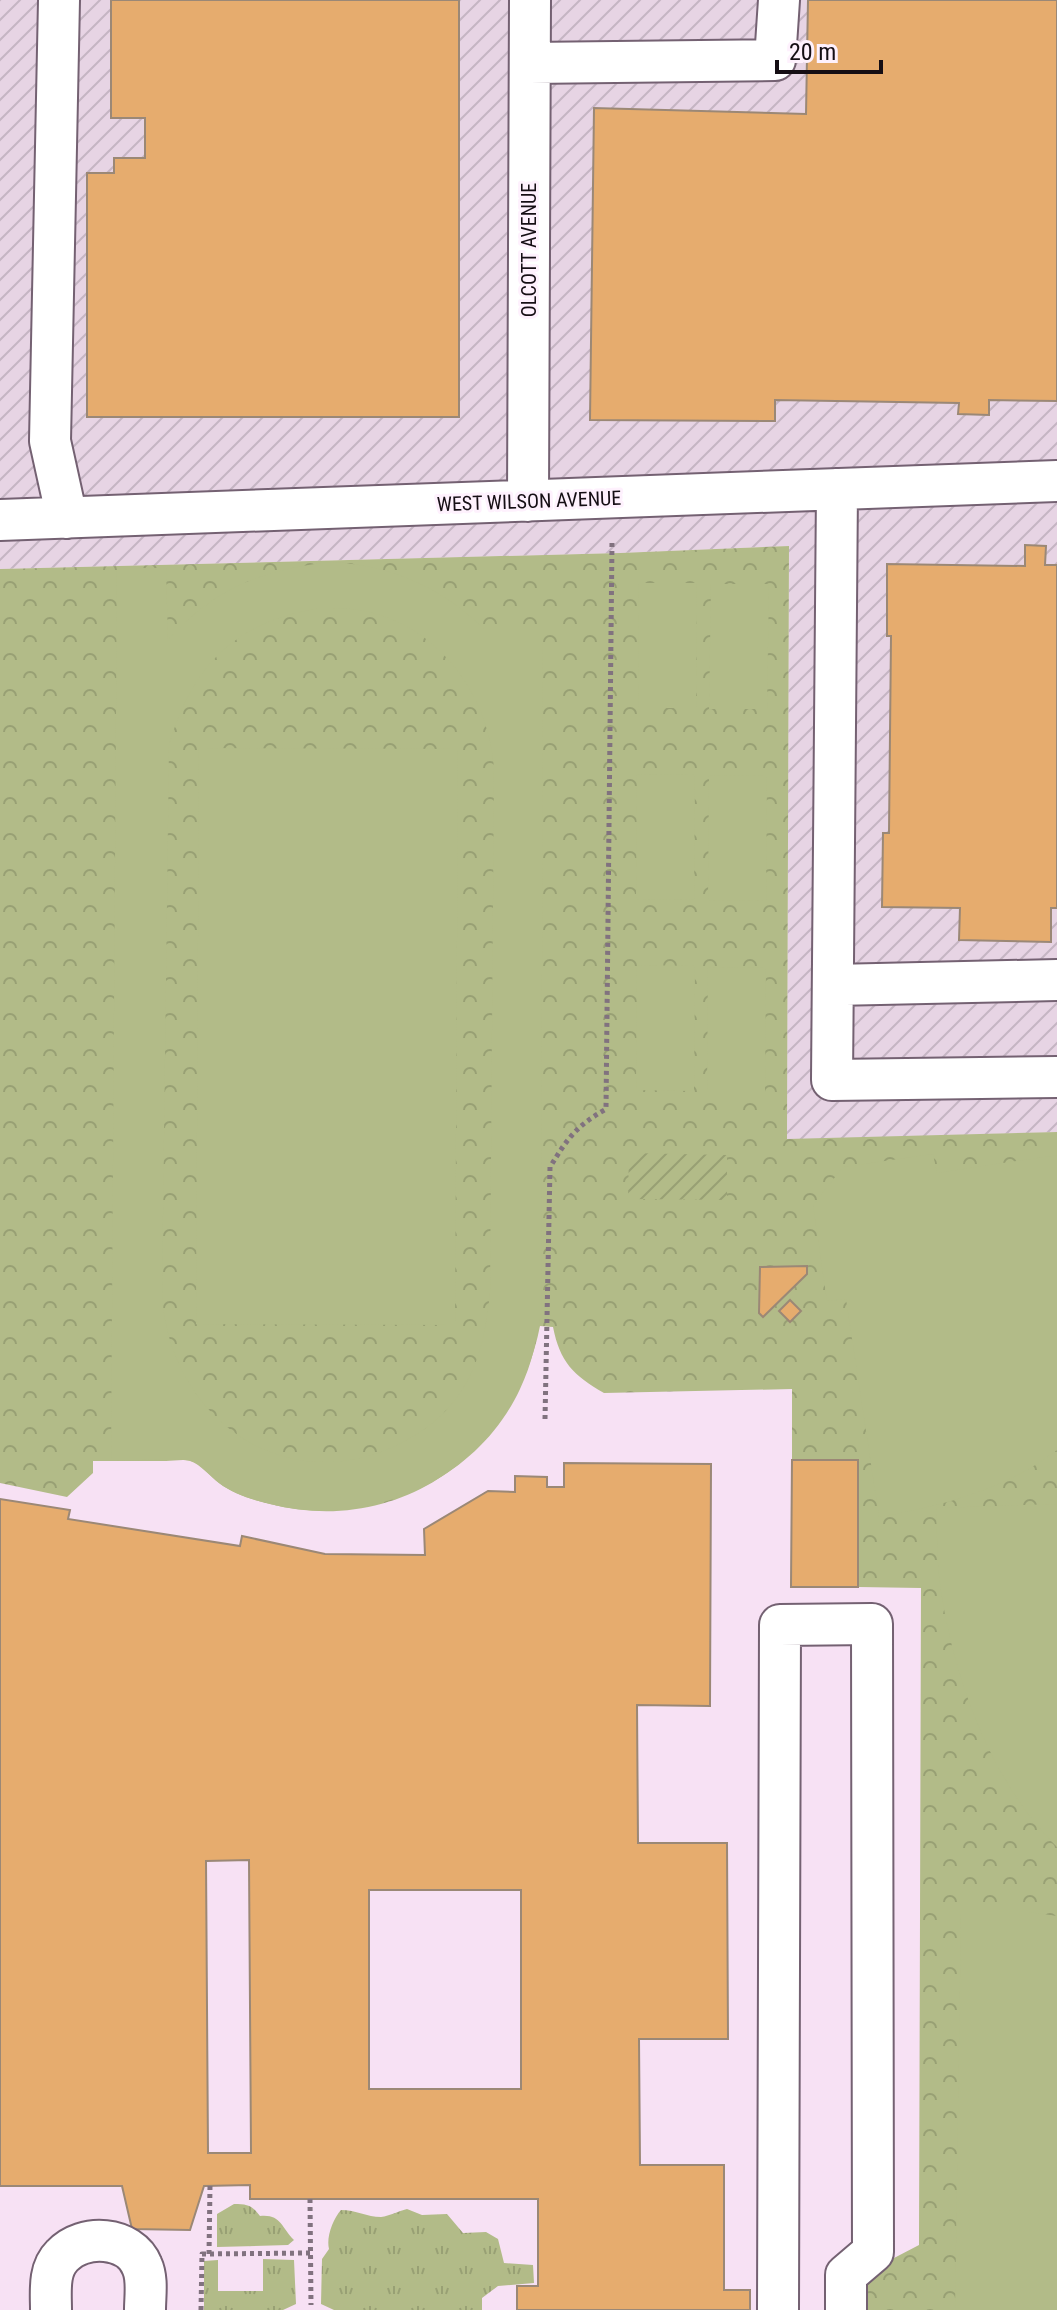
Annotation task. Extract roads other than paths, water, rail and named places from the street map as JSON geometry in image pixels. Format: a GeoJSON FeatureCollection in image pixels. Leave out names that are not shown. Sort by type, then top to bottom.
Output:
{"type":"FeatureCollection","features":[{"type":"Feature","properties":{"kind":"street"},"geometry":{"type":"LineString","coordinates":[[59,0],[50,441],[67,518]]}},
{"type":"Feature","properties":{"kind":"street","name":"OLCOTT AVENUE"},"geometry":{"type":"LineString","coordinates":[[528,501],[530,0]]}},
{"type":"Feature","properties":{"kind":"street"},"geometry":{"type":"LineString","coordinates":[[530,63],[775,60],[779,0]]}},
{"type":"Feature","properties":{"kind":"street","name":"WEST WILSON AVENUE"},"geometry":{"type":"LineString","coordinates":[[0,520],[1057,481]]}},
{"type":"Feature","properties":{"kind":"street"},"geometry":{"type":"LineString","coordinates":[[837,489],[832,1080],[1057,1077]]}},
{"type":"Feature","properties":{"kind":"street"},"geometry":{"type":"LineString","coordinates":[[834,985],[1057,980]]}},
{"type":"Feature","properties":{"kind":"street"},"geometry":{"type":"LineString","coordinates":[[778,2310],[780,1625],[872,1624],[873,2252],[846,2275],[846,2310]]}},
{"type":"Feature","properties":{"kind":"street"},"geometry":{"type":"LineString","coordinates":[[51,2310],[52,2274],[62,2255],[85,2242],[98,2240],[127,2247],[137,2257],[143,2268],[145,2310]]}}]}
